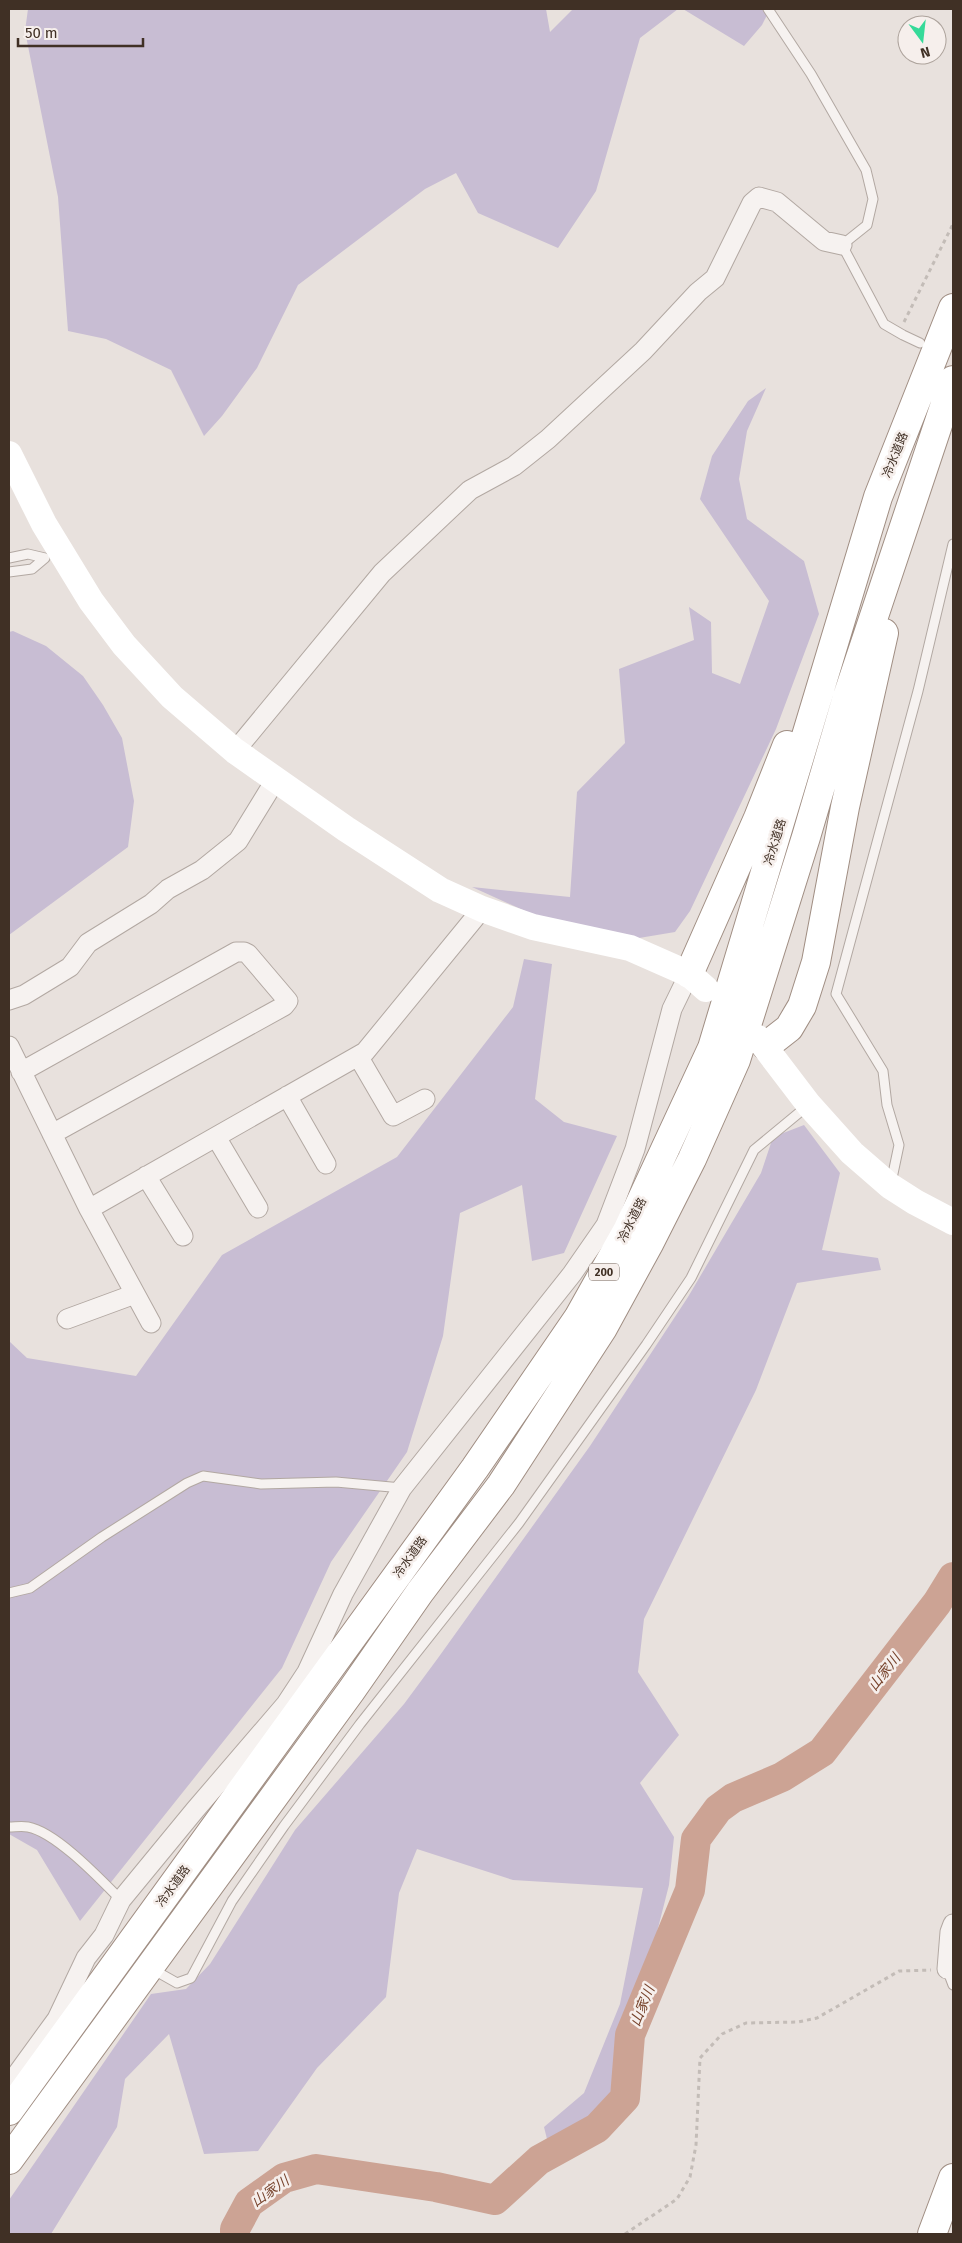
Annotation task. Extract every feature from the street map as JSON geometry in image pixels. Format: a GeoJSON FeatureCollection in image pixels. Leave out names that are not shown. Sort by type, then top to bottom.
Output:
{"type":"FeatureCollection","features":[{"type":"Feature","properties":{"kind":"highway","name":"冷水道路"},"geometry":{"type":"LineString","coordinates":[[9,2111],[475,1468],[578,1318],[628,1229],[712,1048],[878,497],[953,308]]}},
{"type":"Feature","properties":{"kind":"highway","name":"冷水道路"},"geometry":{"type":"LineString","coordinates":[[9,2160],[351,1691],[420,1592],[501,1484],[603,1328],[688,1167],[736,1060],[847,697],[953,380]]}},
{"type":"Feature","properties":{"kind":"highway"},"geometry":{"type":"LineString","coordinates":[[762,1042],[789,1028],[802,1006],[816,962],[845,807],[882,641],[908,512]]}},
{"type":"Feature","properties":{"kind":"highway"},"geometry":{"type":"LineString","coordinates":[[698,981],[758,818],[854,577]]}},
{"type":"Feature","properties":{"kind":"highway"},"geometry":{"type":"LineString","coordinates":[[932,2234],[953,2178]]}},
{"type":"Feature","properties":{"kind":"street"},"geometry":{"type":"LineString","coordinates":[[235,751],[382,573],[470,490],[514,466],[548,439],[643,351],[698,292],[715,278],[752,203],[759,197],[777,202],[824,240],[842,245]]}},
{"type":"Feature","properties":{"kind":"street"},"geometry":{"type":"LineString","coordinates":[[9,454],[44,524],[55,557],[124,645],[172,697],[235,751],[396,862],[440,890],[482,909],[533,927],[630,948],[698,981],[672,1009],[635,1149],[606,1225],[572,1274],[402,1488],[343,1594],[307,1672],[286,1704],[121,1900],[107,1937],[86,1958],[57,2019],[9,2085]]}},
{"type":"Feature","properties":{"kind":"street"},"geometry":{"type":"LineString","coordinates":[[9,1000],[24,995],[70,967],[88,943],[202,870],[231,847],[238,841],[276,778]]}},
{"type":"Feature","properties":{"kind":"street"},"geometry":{"type":"LineString","coordinates":[[89,1209],[365,1052],[482,909]]}},
{"type":"Feature","properties":{"kind":"street"},"geometry":{"type":"LineString","coordinates":[[22,1072],[236,952],[248,954],[288,1001],[52,1134]]}},
{"type":"Feature","properties":{"kind":"street"},"geometry":{"type":"LineString","coordinates":[[762,1042],[808,1105],[852,1153],[890,1186],[953,1222]]}},
{"type":"Feature","properties":{"kind":"street"},"geometry":{"type":"LineString","coordinates":[[9,1046],[89,1209],[151,1323]]}},
{"type":"Feature","properties":{"kind":"street"},"geometry":{"type":"LineString","coordinates":[[358,1056],[393,1116],[425,1099]]}},
{"type":"Feature","properties":{"kind":"street"},"geometry":{"type":"LineString","coordinates":[[287,1096],[326,1164]]}},
{"type":"Feature","properties":{"kind":"street"},"geometry":{"type":"LineString","coordinates":[[216,1137],[258,1208]]}},
{"type":"Feature","properties":{"kind":"street"},"geometry":{"type":"LineString","coordinates":[[146,1176],[184,1236]]}},
{"type":"Feature","properties":{"kind":"street"},"geometry":{"type":"LineString","coordinates":[[67,1319],[136,1294]]}},
{"type":"Feature","properties":{"kind":"street"},"geometry":{"type":"LineString","coordinates":[[950,1977],[950,1932],[953,1924]]}},
{"type":"Feature","properties":{"kind":"lane"},"geometry":{"type":"LineString","coordinates":[[768,9],[811,74],[866,170],[873,199],[867,225],[842,245],[884,324],[920,342]]}},
{"type":"Feature","properties":{"kind":"lane"},"geometry":{"type":"LineString","coordinates":[[890,1186],[899,1145],[887,1105],[883,1071],[836,994],[918,691],[953,544]]}},
{"type":"Feature","properties":{"kind":"lane"},"geometry":{"type":"LineString","coordinates":[[9,558],[28,554],[55,557]]}},
{"type":"Feature","properties":{"kind":"lane"},"geometry":{"type":"LineString","coordinates":[[9,572],[32,569],[55,557]]}},
{"type":"Feature","properties":{"kind":"lane"},"geometry":{"type":"LineString","coordinates":[[161,1974],[177,1983],[191,1978],[232,1901],[284,1826],[360,1724],[520,1523],[646,1346],[691,1278],[754,1150],[808,1105]]}},
{"type":"Feature","properties":{"kind":"lane"},"geometry":{"type":"LineString","coordinates":[[9,1593],[30,1588],[102,1537],[187,1483],[203,1476],[261,1484],[336,1482],[402,1488]]}},
{"type":"Feature","properties":{"kind":"lane"},"geometry":{"type":"LineString","coordinates":[[9,1827],[29,1827],[44,1834],[75,1856],[121,1900]]}},
{"type":"Feature","properties":{"kind":"path"},"geometry":{"type":"LineString","coordinates":[[903,335],[905,319],[953,224]]}},
{"type":"Feature","properties":{"kind":"path"},"geometry":{"type":"LineString","coordinates":[[626,2234],[677,2199],[690,2177],[696,2145],[700,2058],[722,2034],[746,2023],[798,2022],[817,2018],[899,1971],[950,1977]]}},
{"type":"Feature","properties":{"kind":"shaded area"},"geometry":{"type":"Polygon","coordinates":[[[28,9],[546,9],[550,32],[573,9],[678,9],[640,38],[596,191],[558,248],[478,213],[456,173],[425,189],[298,285],[257,368],[222,416],[204,436],[171,370],[106,339],[68,331],[58,197],[25,31],[28,9]]]}},
{"type":"Feature","properties":{"kind":"shaded area"},"geometry":{"type":"Polygon","coordinates":[[[683,9],[770,9],[762,25],[744,46],[683,9]]]}},
{"type":"Feature","properties":{"kind":"shaded area"},"geometry":{"type":"Polygon","coordinates":[[[766,388],[747,431],[739,479],[747,519],[804,561],[819,614],[776,729],[690,911],[675,932],[633,939],[556,925],[472,887],[570,897],[577,792],[625,743],[619,669],[694,640],[689,607],[711,622],[712,673],[740,684],[769,601],[700,499],[712,456],[748,401],[766,388]]]}},
{"type":"Feature","properties":{"kind":"shaded area"},"geometry":{"type":"Polygon","coordinates":[[[13,631],[46,646],[83,676],[122,738],[134,801],[128,847],[9,935],[9,632],[13,631]]]}},
{"type":"Feature","properties":{"kind":"shaded area"},"geometry":{"type":"Polygon","coordinates":[[[524,959],[552,964],[535,1099],[564,1122],[617,1136],[564,1253],[532,1261],[522,1185],[460,1213],[443,1336],[407,1452],[331,1562],[282,1668],[80,1921],[37,1850],[9,1834],[9,1341],[27,1358],[136,1376],[222,1255],[397,1157],[513,1007],[524,959]]]}},
{"type":"Feature","properties":{"kind":"shaded area"},"geometry":{"type":"Polygon","coordinates":[[[804,1125],[840,1173],[822,1250],[878,1258],[881,1270],[797,1283],[756,1390],[644,1619],[638,1672],[679,1735],[640,1783],[674,1837],[669,1885],[644,1983],[621,2043],[618,2095],[590,2123],[548,2143],[544,2127],[584,2093],[620,2004],[643,1888],[513,1880],[417,1849],[399,1893],[386,1997],[317,2068],[258,2151],[204,2154],[169,2034],[125,2079],[117,2127],[51,2234],[9,2234],[9,2200],[151,1994],[186,1989],[210,1964],[295,1830],[404,1704],[590,1446],[688,1297],[761,1173],[773,1137],[804,1125]]]}},
{"type":"Feature","properties":{"kind":"waterway","name":"山家川"},"geometry":{"type":"LineString","coordinates":[[235,2234],[235,2229],[249,2203],[284,2178],[316,2169],[436,2187],[495,2200],[539,2160],[597,2128],[625,2098],[630,2035],[690,1890],[696,1839],[718,1809],[733,1798],[782,1777],[822,1752],[937,1603],[953,1577]]}}]}
